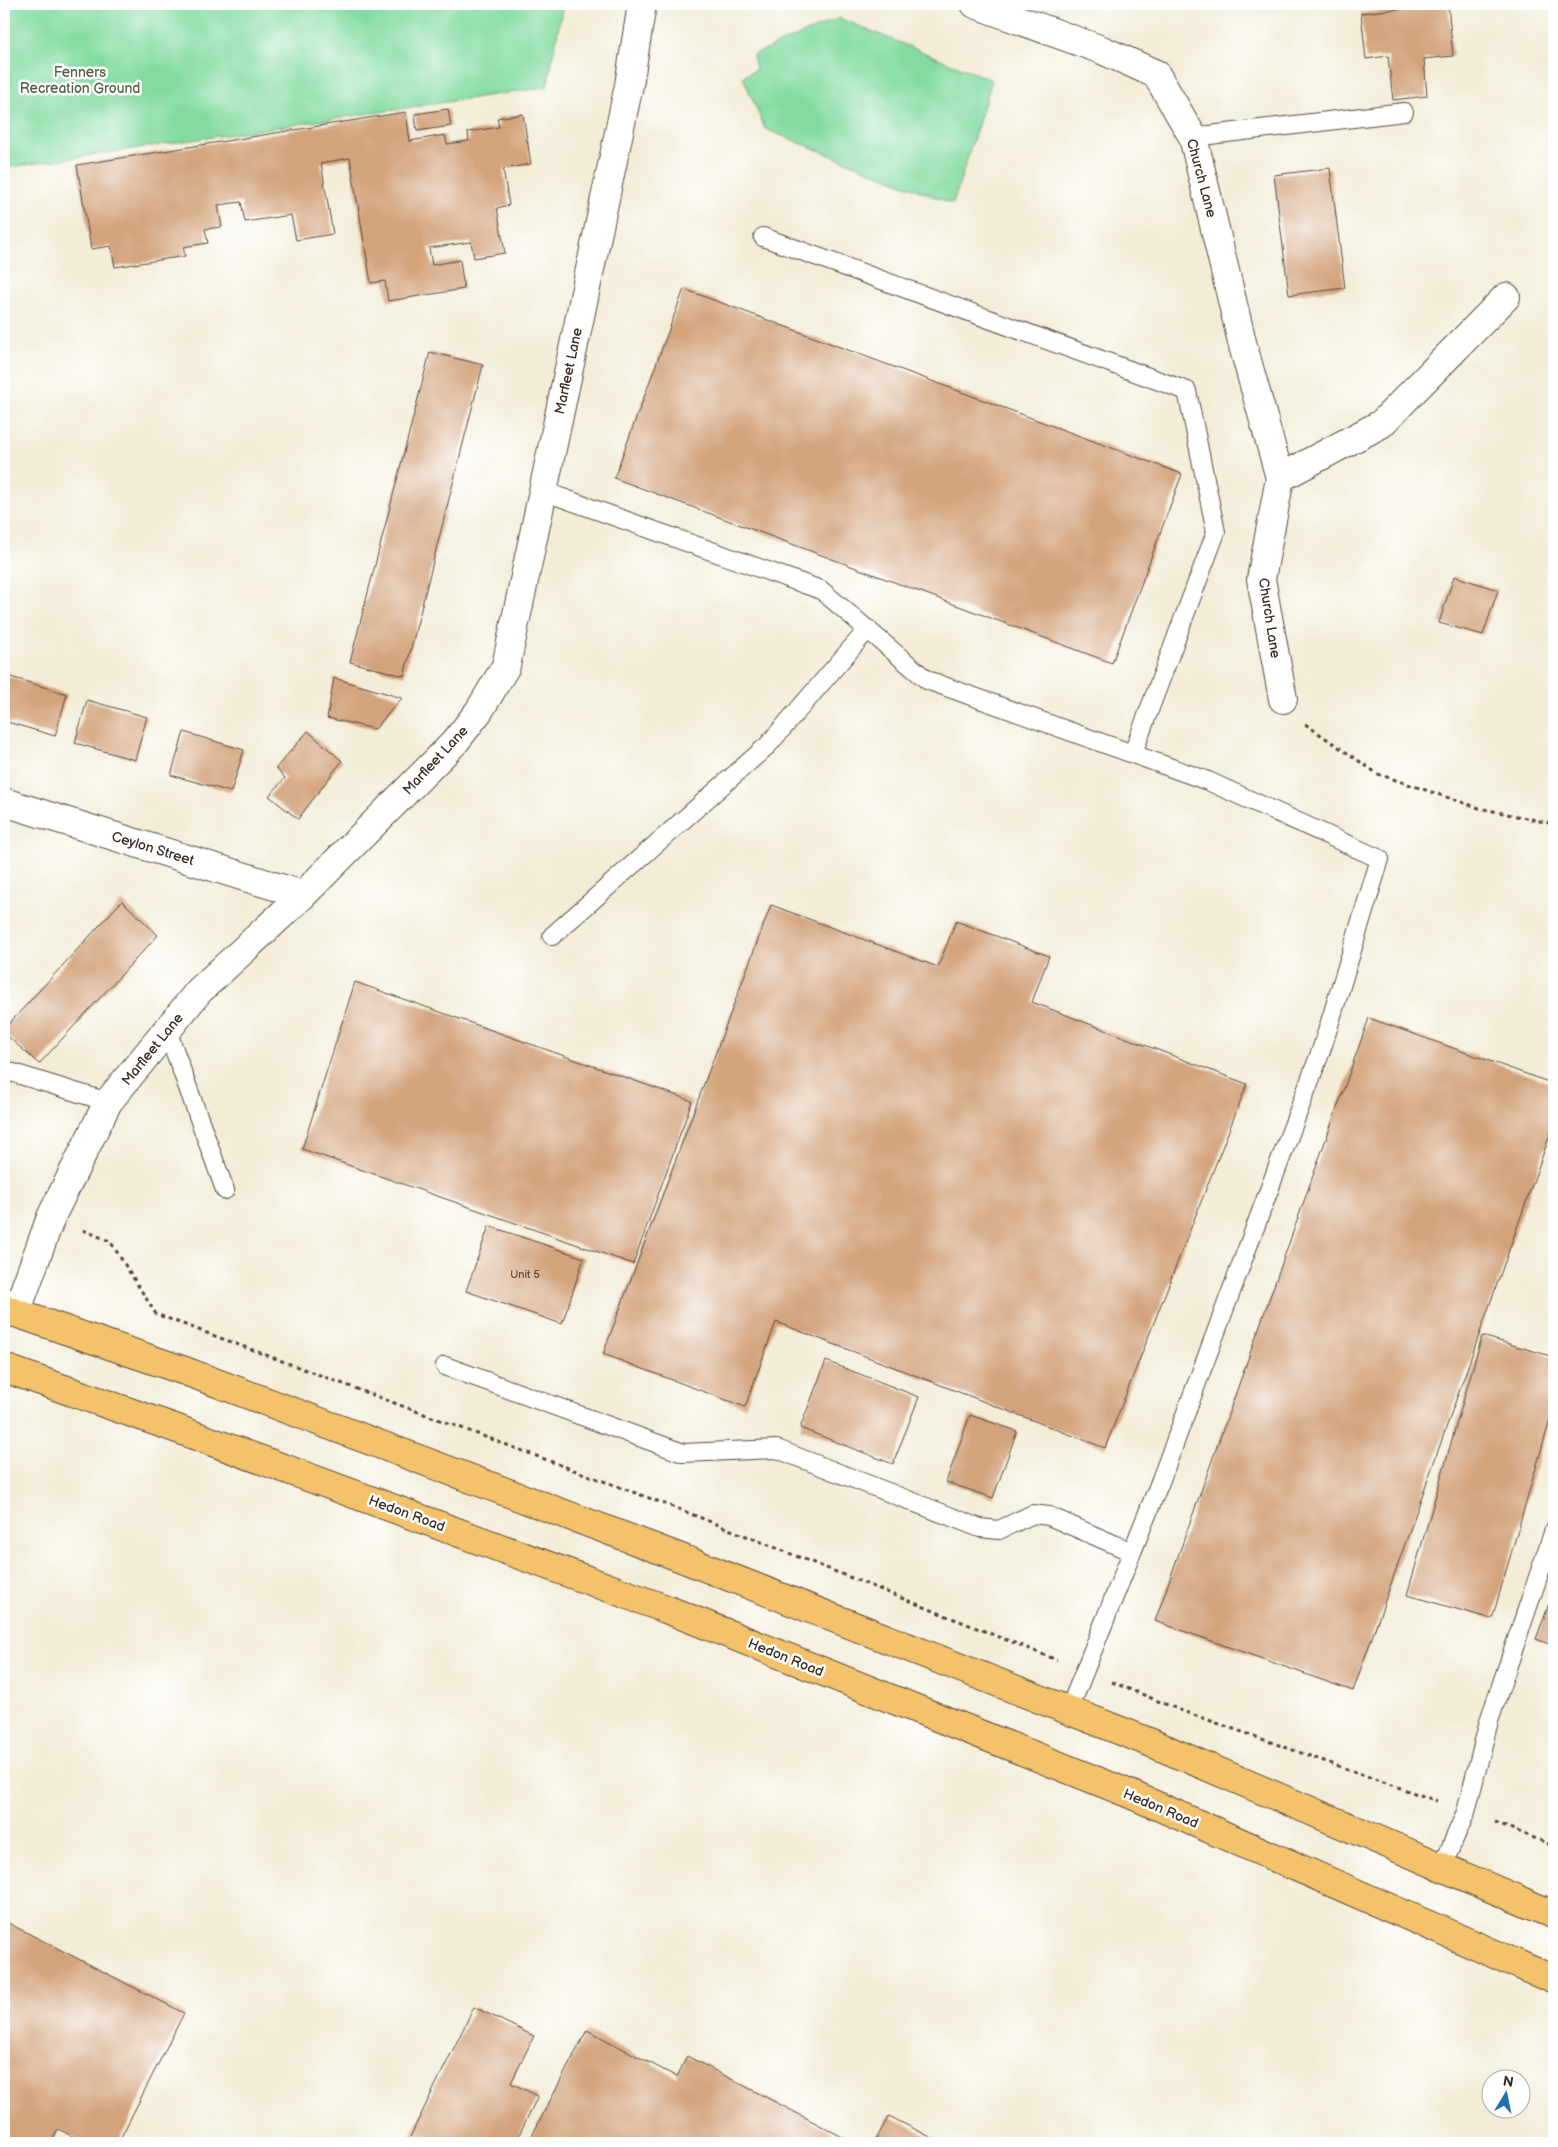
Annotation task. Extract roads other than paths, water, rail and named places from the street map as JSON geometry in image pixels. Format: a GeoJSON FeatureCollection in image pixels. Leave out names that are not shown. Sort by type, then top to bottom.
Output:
{"type":"FeatureCollection","features":[{"type":"Feature","properties":{"kind":"highway"},"geometry":{"type":"LineString","coordinates":[[10,1311],[185,1371],[565,1514],[1069,1710],[1163,1748],[1554,1915]]}},
{"type":"Feature","properties":{"kind":"highway","name":"Hedon Road"},"geometry":{"type":"LineString","coordinates":[[4,1369],[172,1427],[666,1609],[1130,1794],[1554,1980]]}},
{"type":"Feature","properties":{"kind":"street","name":"Marfleet Lane"},"geometry":{"type":"LineString","coordinates":[[10,1311],[51,1217],[108,1102],[199,991],[303,895],[455,742],[479,710],[506,666],[629,85],[642,4]]}},
{"type":"Feature","properties":{"kind":"street","name":"Church Lane"},"geometry":{"type":"LineString","coordinates":[[975,4],[1102,50],[1156,74],[1193,137],[1244,346],[1280,478],[1261,580],[1284,699]]}},
{"type":"Feature","properties":{"kind":"street"},"geometry":{"type":"LineString","coordinates":[[1280,478],[1381,424],[1506,297]]}},
{"type":"Feature","properties":{"kind":"street","name":"Ceylon Street"},"geometry":{"type":"LineString","coordinates":[[4,802],[303,895]]}},
{"type":"Feature","properties":{"kind":"lane"},"geometry":{"type":"LineString","coordinates":[[1193,137],[1404,112]]}},
{"type":"Feature","properties":{"kind":"lane"},"geometry":{"type":"LineString","coordinates":[[763,237],[1187,391],[1216,532],[1133,753]]}},
{"type":"Feature","properties":{"kind":"lane"},"geometry":{"type":"LineString","coordinates":[[543,491],[821,590],[927,680],[1208,781],[1380,859],[1322,1048],[1132,1552],[1069,1710]]}},
{"type":"Feature","properties":{"kind":"lane"},"geometry":{"type":"LineString","coordinates":[[552,936],[768,745],[868,629]]}},
{"type":"Feature","properties":{"kind":"lane"},"geometry":{"type":"LineString","coordinates":[[167,1030],[225,1190]]}},
{"type":"Feature","properties":{"kind":"lane"},"geometry":{"type":"LineString","coordinates":[[4,1070],[108,1102]]}},
{"type":"Feature","properties":{"kind":"lane"},"geometry":{"type":"LineString","coordinates":[[445,1366],[683,1453],[777,1449],[980,1528],[999,1530],[1033,1514],[1049,1516],[1132,1552]]}},
{"type":"Feature","properties":{"kind":"lane"},"geometry":{"type":"LineString","coordinates":[[1442,1867],[1466,1812],[1489,1721],[1554,1530]]}},
{"type":"Feature","properties":{"kind":"park label","name":"Fenners Recreation Ground"},"geometry":{"type":"Point","coordinates":[80,80]}}]}
